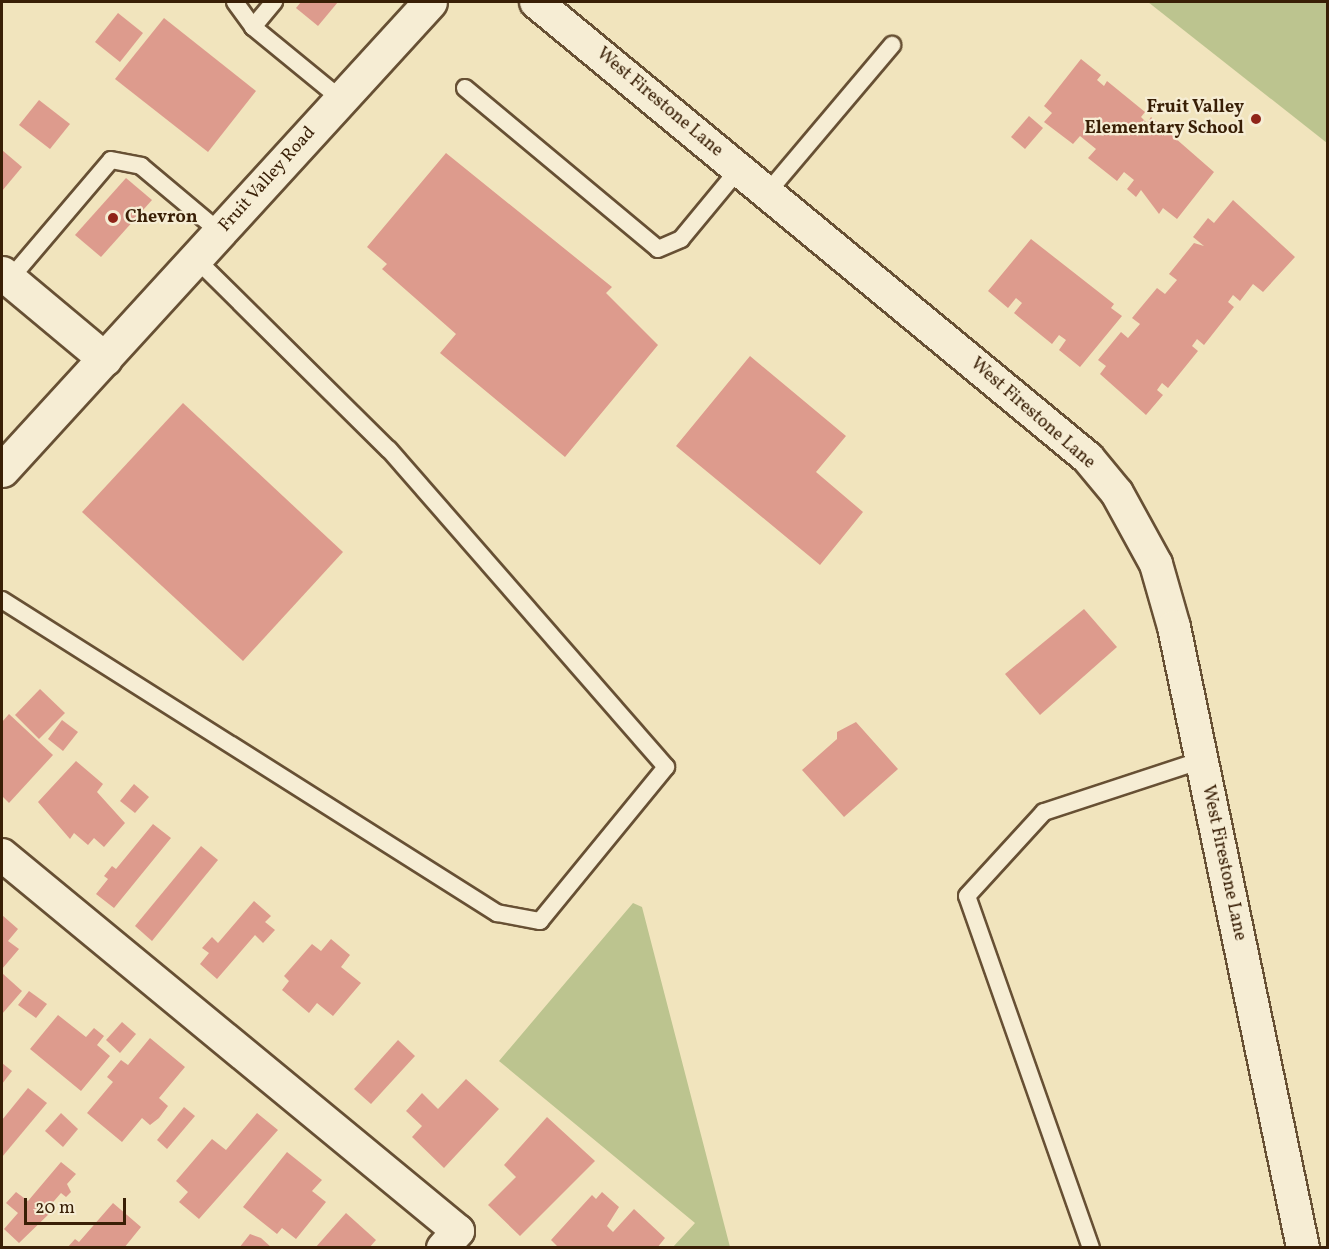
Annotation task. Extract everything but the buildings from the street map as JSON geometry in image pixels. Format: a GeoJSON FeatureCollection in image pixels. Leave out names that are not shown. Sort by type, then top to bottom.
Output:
{"type":"FeatureCollection","features":[{"type":"Feature","properties":{"kind":"main road","name":"Fruit Valley Road"},"geometry":{"type":"LineString","coordinates":[[2,470],[430,2]]}},
{"type":"Feature","properties":{"kind":"main road"},"geometry":{"type":"LineString","coordinates":[[5,276],[105,359]]}},
{"type":"Feature","properties":{"kind":"street","name":"West Firestone Lane"},"geometry":{"type":"LineString","coordinates":[[536,2],[1088,458],[1117,494],[1156,564],[1202,760],[1303,1248]]}},
{"type":"Feature","properties":{"kind":"street"},"geometry":{"type":"LineString","coordinates":[[2,855],[458,1231],[443,1248]]}},
{"type":"Feature","properties":{"kind":"lane"},"geometry":{"type":"LineString","coordinates":[[235,2],[253,27],[341,99]]}},
{"type":"Feature","properties":{"kind":"lane"},"geometry":{"type":"LineString","coordinates":[[253,27],[274,2]]}},
{"type":"Feature","properties":{"kind":"lane"},"geometry":{"type":"LineString","coordinates":[[767,193],[892,45]]}},
{"type":"Feature","properties":{"kind":"lane"},"geometry":{"type":"LineString","coordinates":[[465,88],[658,249],[681,238],[739,169]]}},
{"type":"Feature","properties":{"kind":"lane"},"geometry":{"type":"LineString","coordinates":[[5,276],[111,160],[141,165],[220,232]]}},
{"type":"Feature","properties":{"kind":"lane"},"geometry":{"type":"LineString","coordinates":[[2,600],[497,914],[540,921],[666,767],[389,450],[195,260]]}},
{"type":"Feature","properties":{"kind":"lane"},"geometry":{"type":"LineString","coordinates":[[1091,1248],[967,896],[1044,812],[1202,760]]}},
{"type":"Feature","properties":{"kind":"green space"},"geometry":{"type":"Polygon","coordinates":[[[1148,2],[1327,2],[1327,143],[1148,2]]]}},
{"type":"Feature","properties":{"kind":"green space"},"geometry":{"type":"Polygon","coordinates":[[[633,903],[642,907],[730,1247],[673,1247],[695,1223],[499,1061],[633,903]]]}},
{"type":"Feature","properties":{"kind":"place","name":"Fruit Valley Elementary School"},"geometry":{"type":"Point","coordinates":[1256,119]}},
{"type":"Feature","properties":{"kind":"place","name":"Chevron"},"geometry":{"type":"Point","coordinates":[113,218]}}]}
